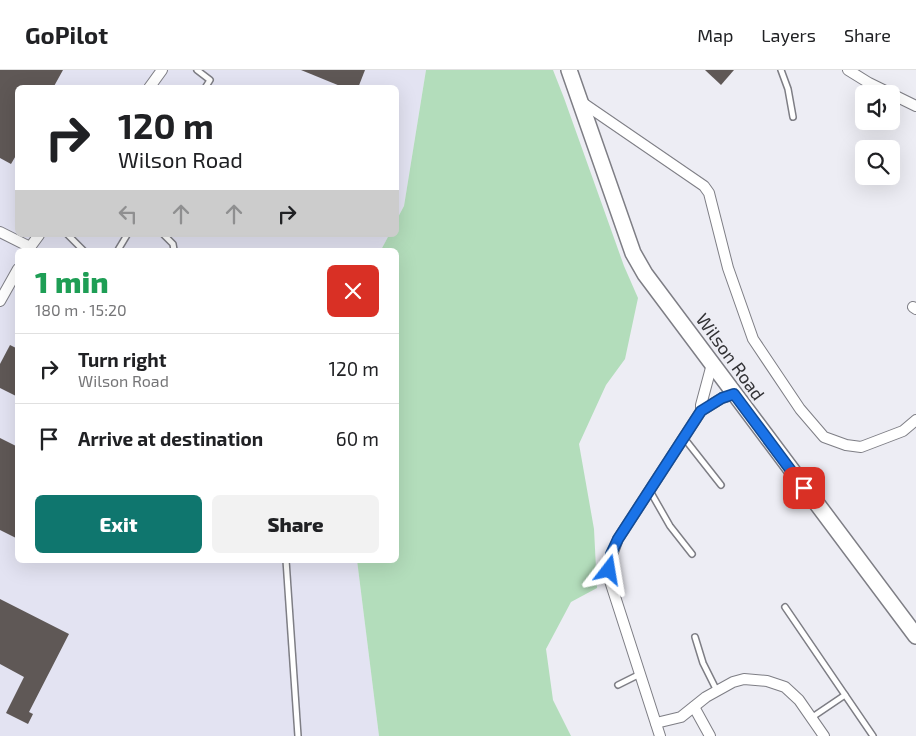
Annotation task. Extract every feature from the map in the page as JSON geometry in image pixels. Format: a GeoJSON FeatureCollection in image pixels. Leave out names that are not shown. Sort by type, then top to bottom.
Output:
{"type":"FeatureCollection","features":[{"type":"Feature","properties":{"kind":"street"},"geometry":{"type":"LineString","coordinates":[[151,85],[162,70]]}},
{"type":"Feature","properties":{"kind":"street","name":"Wilson Road"},"geometry":{"type":"LineString","coordinates":[[569,70],[633,253],[645,274],[916,636]]}},
{"type":"Feature","properties":{"kind":"street"},"geometry":{"type":"LineString","coordinates":[[848,70],[869,83],[916,106]]}},
{"type":"Feature","properties":{"kind":"street"},"geometry":{"type":"LineString","coordinates":[[580,100],[704,186],[709,193],[728,268],[753,339],[800,409],[824,437],[846,445],[861,447],[903,431],[916,420]]}},
{"type":"Feature","properties":{"kind":"street"},"geometry":{"type":"LineString","coordinates":[[0,232],[27,248]]}},
{"type":"Feature","properties":{"kind":"street"},"geometry":{"type":"LineString","coordinates":[[30,248],[38,237]]}},
{"type":"Feature","properties":{"kind":"street"},"geometry":{"type":"LineString","coordinates":[[0,301],[15,274]]}},
{"type":"Feature","properties":{"kind":"street"},"geometry":{"type":"LineString","coordinates":[[701,411],[700,405],[712,364]]}},
{"type":"Feature","properties":{"kind":"street"},"geometry":{"type":"LineString","coordinates":[[660,736],[610,581],[609,563],[618,539],[701,411],[716,401],[734,394]]}},
{"type":"Feature","properties":{"kind":"street"},"geometry":{"type":"LineString","coordinates":[[656,723],[681,716],[717,691],[733,682],[744,679],[766,681],[785,687],[799,700],[824,736]]}},
{"type":"Feature","properties":{"kind":"street"},"geometry":{"type":"LineString","coordinates":[[694,707],[710,736]]}},
{"type":"Feature","properties":{"kind":"lane"},"geometry":{"type":"LineString","coordinates":[[197,70],[210,80],[207,85]]}},
{"type":"Feature","properties":{"kind":"lane"},"geometry":{"type":"LineString","coordinates":[[781,70],[788,89],[793,117]]}},
{"type":"Feature","properties":{"kind":"lane"},"geometry":{"type":"LineString","coordinates":[[70,237],[81,248]]}},
{"type":"Feature","properties":{"kind":"lane"},"geometry":{"type":"LineString","coordinates":[[119,248],[127,237]]}},
{"type":"Feature","properties":{"kind":"lane"},"geometry":{"type":"LineString","coordinates":[[166,237],[173,244],[174,248]]}},
{"type":"Feature","properties":{"kind":"lane"},"geometry":{"type":"LineString","coordinates":[[684,438],[721,485]]}},
{"type":"Feature","properties":{"kind":"lane"},"geometry":{"type":"LineString","coordinates":[[649,491],[670,526],[692,554]]}},
{"type":"Feature","properties":{"kind":"lane"},"geometry":{"type":"LineString","coordinates":[[286,563],[298,736]]}},
{"type":"Feature","properties":{"kind":"lane"},"geometry":{"type":"LineString","coordinates":[[785,607],[872,736]]}},
{"type":"Feature","properties":{"kind":"lane"},"geometry":{"type":"LineString","coordinates":[[695,637],[703,662],[717,691]]}},
{"type":"Feature","properties":{"kind":"lane"},"geometry":{"type":"LineString","coordinates":[[618,686],[640,674]]}},
{"type":"Feature","properties":{"kind":"lane"},"geometry":{"type":"LineString","coordinates":[[812,718],[845,695]]}},
{"type":"Feature","properties":{"kind":"shaded area"},"geometry":{"type":"Polygon","coordinates":[[[0,70],[426,70],[404,206],[399,215],[399,85],[15,85],[15,237],[388,237],[382,248],[15,248],[15,563],[357,563],[379,736],[0,736],[0,70]]]}},
{"type":"Feature","properties":{"kind":"green space"},"geometry":{"type":"Polygon","coordinates":[[[426,70],[553,70],[624,266],[638,298],[625,359],[606,385],[579,444],[594,529],[597,588],[571,602],[546,649],[553,700],[571,736],[379,736],[357,563],[399,563],[399,248],[382,248],[388,237],[399,237],[399,215],[404,206],[426,70]]]}},
{"type":"Feature","properties":{"kind":"building"},"geometry":{"type":"Polygon","coordinates":[[[0,70],[63,70],[55,85],[15,85],[15,157],[11,164],[0,158],[0,70]]]}},
{"type":"Feature","properties":{"kind":"building"},"geometry":{"type":"Polygon","coordinates":[[[301,70],[365,70],[359,85],[338,85],[301,70]]]}},
{"type":"Feature","properties":{"kind":"building"},"geometry":{"type":"Polygon","coordinates":[[[705,70],[734,70],[721,85],[705,70]]]}},
{"type":"Feature","properties":{"kind":"building"},"geometry":{"type":"Polygon","coordinates":[[[10,345],[15,348],[15,396],[0,388],[0,364],[10,345]]]}},
{"type":"Feature","properties":{"kind":"building"},"geometry":{"type":"Polygon","coordinates":[[[0,438],[15,446],[15,538],[0,530],[0,438]]]}},
{"type":"Feature","properties":{"kind":"building"},"geometry":{"type":"Polygon","coordinates":[[[0,599],[69,634],[29,712],[33,714],[28,724],[6,713],[24,677],[0,664],[0,599]]]}},
{"type":"Feature","properties":{"kind":"route"},"geometry":{"type":"LineString","coordinates":[[609,570],[611,554],[618,539],[701,411],[722,398],[734,394],[804,488]]}}]}
